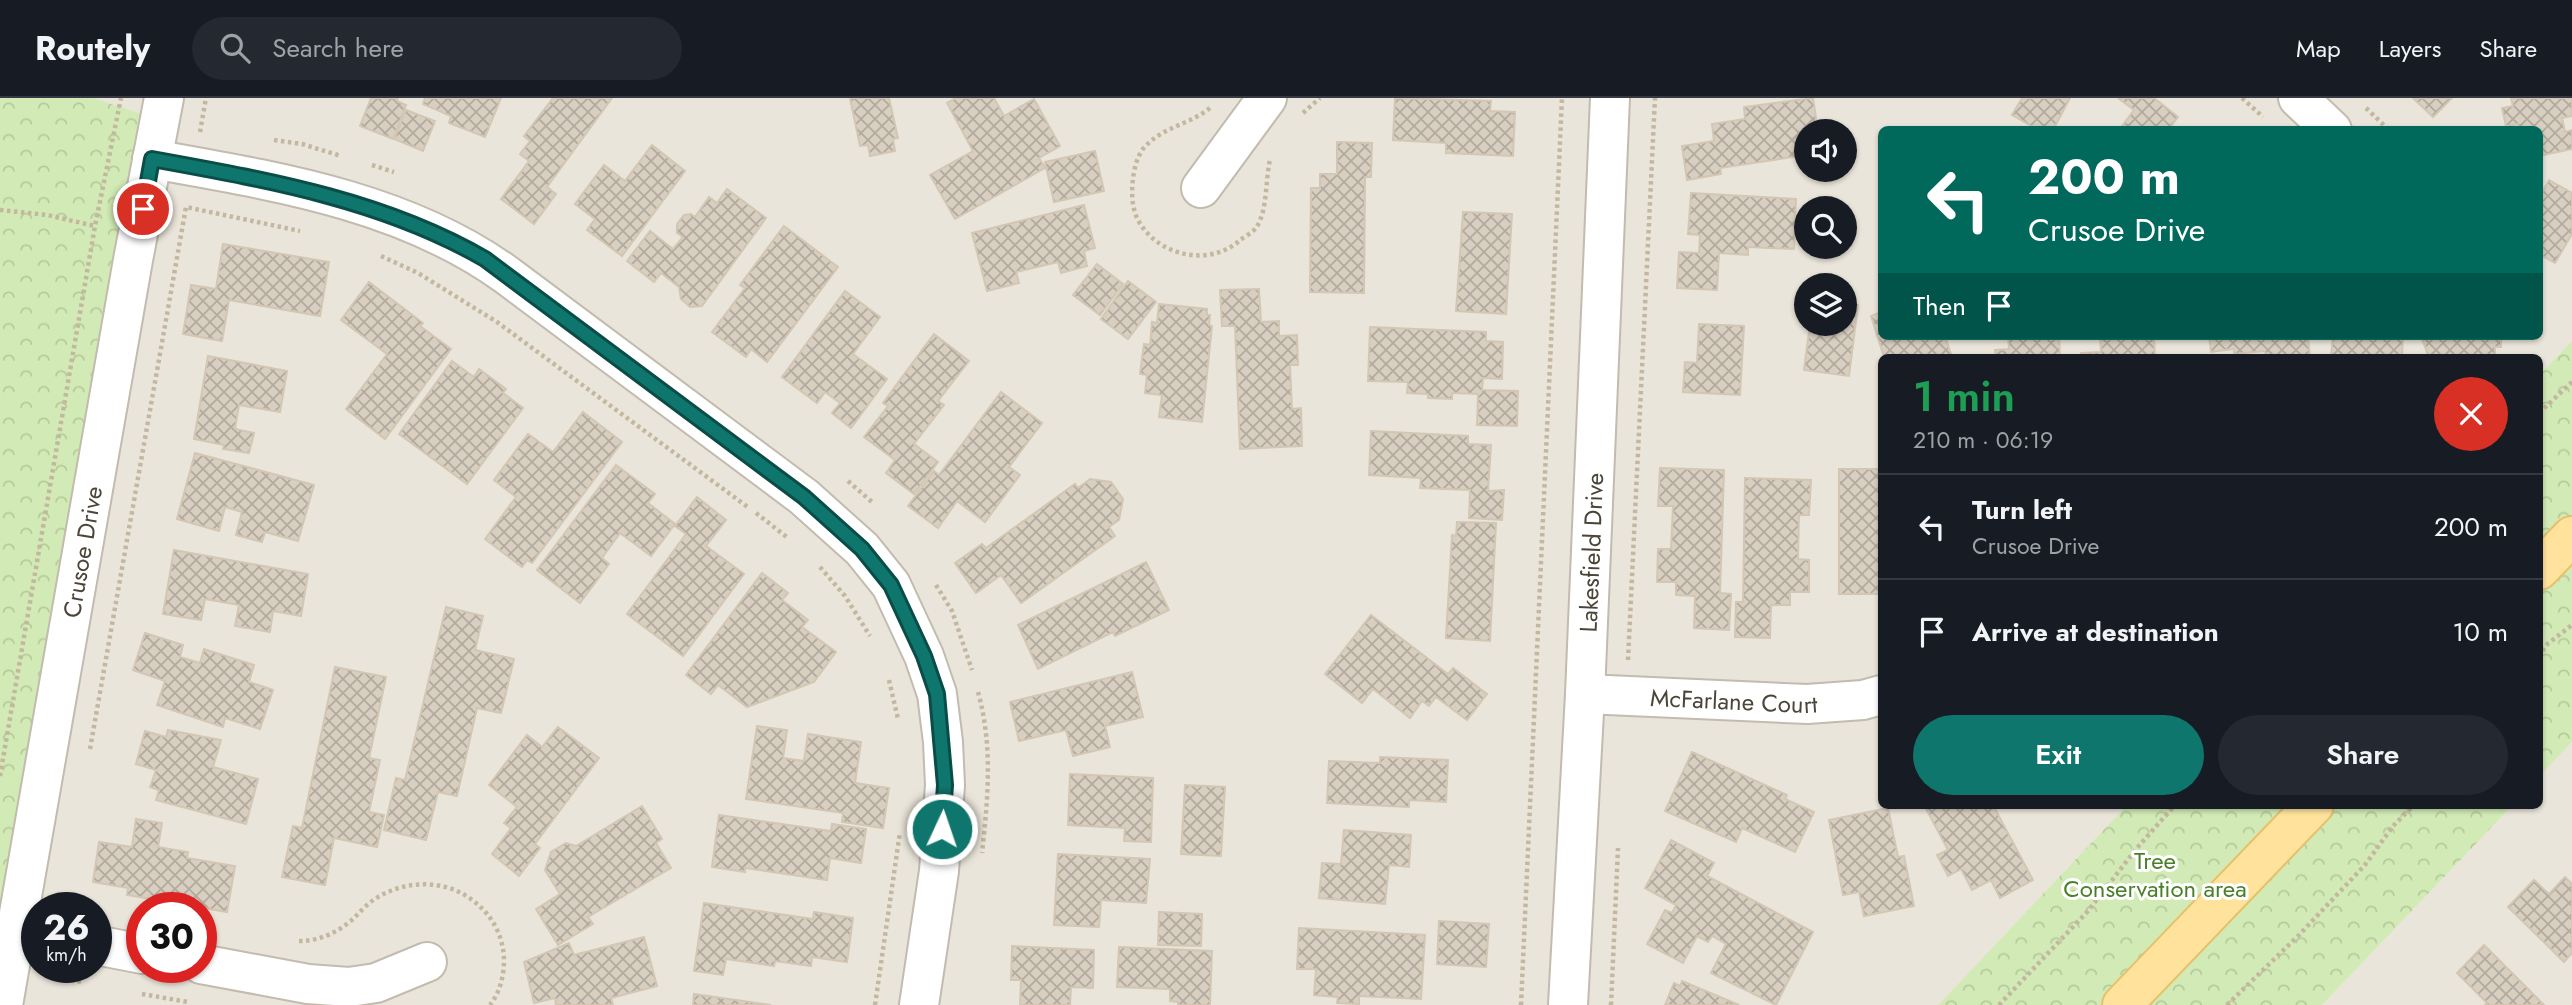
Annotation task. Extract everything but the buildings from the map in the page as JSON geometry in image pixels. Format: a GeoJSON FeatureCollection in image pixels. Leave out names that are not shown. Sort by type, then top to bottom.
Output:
{"type":"FeatureCollection","features":[{"type":"Feature","properties":{"kind":"main road"},"geometry":{"type":"LineString","coordinates":[[2543,566],[2572,536]]}},
{"type":"Feature","properties":{"kind":"main road"},"geometry":{"type":"LineString","coordinates":[[2122,1005],[2310,809]]}},
{"type":"Feature","properties":{"kind":"street","name":"Crusoe Drive"},"geometry":{"type":"LineString","coordinates":[[34,892],[164,98]]}},
{"type":"Feature","properties":{"kind":"street"},"geometry":{"type":"LineString","coordinates":[[1201,188],[1266,98]]}},
{"type":"Feature","properties":{"kind":"street","name":"Lakesfield Drive"},"geometry":{"type":"LineString","coordinates":[[1568,1005],[1586,694],[1610,98]]}},
{"type":"Feature","properties":{"kind":"street"},"geometry":{"type":"LineString","coordinates":[[2298,98],[2328,126]]}},
{"type":"Feature","properties":{"kind":"street"},"geometry":{"type":"LineString","coordinates":[[152,159],[263,179],[318,193],[403,218],[458,243],[500,270],[804,497],[862,549],[891,585],[924,656],[937,694],[945,785],[939,871],[919,1005]]}},
{"type":"Feature","properties":{"kind":"street","name":"McFarlane Court"},"geometry":{"type":"LineString","coordinates":[[1586,694],[1807,704],[1863,701],[1878,696]]}},
{"type":"Feature","properties":{"kind":"street","name":"Crusoe Drive"},"geometry":{"type":"LineString","coordinates":[[3,1005],[21,951]]}},
{"type":"Feature","properties":{"kind":"street"},"geometry":{"type":"LineString","coordinates":[[217,967],[308,984],[349,987],[376,983],[427,961]]}},
{"type":"Feature","properties":{"kind":"path"},"geometry":{"type":"LineString","coordinates":[[0,776],[95,226],[121,98]]}},
{"type":"Feature","properties":{"kind":"path"},"geometry":{"type":"LineString","coordinates":[[198,139],[206,98]]}},
{"type":"Feature","properties":{"kind":"path"},"geometry":{"type":"LineString","coordinates":[[1521,1005],[1562,98]]}},
{"type":"Feature","properties":{"kind":"path"},"geometry":{"type":"LineString","coordinates":[[1628,669],[1655,98]]}},
{"type":"Feature","properties":{"kind":"path"},"geometry":{"type":"LineString","coordinates":[[2242,98],[2268,122]]}},
{"type":"Feature","properties":{"kind":"path"},"geometry":{"type":"LineString","coordinates":[[2363,106],[2385,126]]}},
{"type":"Feature","properties":{"kind":"path"},"geometry":{"type":"LineString","coordinates":[[89,754],[186,207],[305,232]]}},
{"type":"Feature","properties":{"kind":"path"},"geometry":{"type":"LineString","coordinates":[[0,210],[47,215],[95,226]]}},
{"type":"Feature","properties":{"kind":"path"},"geometry":{"type":"LineString","coordinates":[[374,253],[418,273],[497,322],[795,544]]}},
{"type":"Feature","properties":{"kind":"path"},"geometry":{"type":"LineString","coordinates":[[2543,409],[2572,382]]}},
{"type":"Feature","properties":{"kind":"path"},"geometry":{"type":"LineString","coordinates":[[819,565],[845,596],[871,638]]}},
{"type":"Feature","properties":{"kind":"path"},"geometry":{"type":"LineString","coordinates":[[2543,650],[2572,625]]}},
{"type":"Feature","properties":{"kind":"path"},"geometry":{"type":"LineString","coordinates":[[887,675],[899,726]]}},
{"type":"Feature","properties":{"kind":"path"},"geometry":{"type":"LineString","coordinates":[[1999,1005],[2088,911],[2171,809]]}},
{"type":"Feature","properties":{"kind":"path"},"geometry":{"type":"LineString","coordinates":[[2227,1005],[2298,936],[2365,865],[2393,826],[2410,809]]}},
{"type":"Feature","properties":{"kind":"path"},"geometry":{"type":"LineString","coordinates":[[875,1005],[901,824]]}},
{"type":"Feature","properties":{"kind":"path"},"geometry":{"type":"LineString","coordinates":[[1611,1005],[1618,846]]}},
{"type":"Feature","properties":{"kind":"path"},"geometry":{"type":"LineString","coordinates":[[294,941],[319,939],[337,931],[370,901],[392,889],[415,884],[439,885],[457,890],[480,905],[495,923],[503,948],[503,972],[496,998],[490,1005]]}},
{"type":"Feature","properties":{"kind":"shaded area"},"geometry":{"type":"Polygon","coordinates":[[[0,98],[2572,98],[2572,341],[2543,371],[2543,354],[1878,354],[1878,809],[2123,809],[1938,1005],[0,1005],[0,98]]]}},
{"type":"Feature","properties":{"kind":"shaded area"},"geometry":{"type":"Polygon","coordinates":[[[2572,742],[2572,1005],[2322,1005],[2509,809],[2543,809],[2543,773],[2572,742]]]}},
{"type":"Feature","properties":{"kind":"green space"},"geometry":{"type":"Polygon","coordinates":[[[0,98],[93,98],[160,120],[0,1001],[0,98]]]}},
{"type":"Feature","properties":{"kind":"green space"},"geometry":{"type":"Polygon","coordinates":[[[2572,341],[2572,742],[2543,773],[2543,371],[2572,341]]]}},
{"type":"Feature","properties":{"kind":"green space","name":"Tree Conservation area"},"geometry":{"type":"Polygon","coordinates":[[[2123,809],[2509,809],[2322,1005],[1938,1005],[2123,809]]]}},
{"type":"Feature","properties":{"kind":"route"},"geometry":{"type":"LineString","coordinates":[[143,209],[152,159],[263,179],[403,218],[458,243],[485,259],[804,497],[862,549],[891,585],[924,656],[937,694],[943,742],[945,785],[942,829]]}}]}
